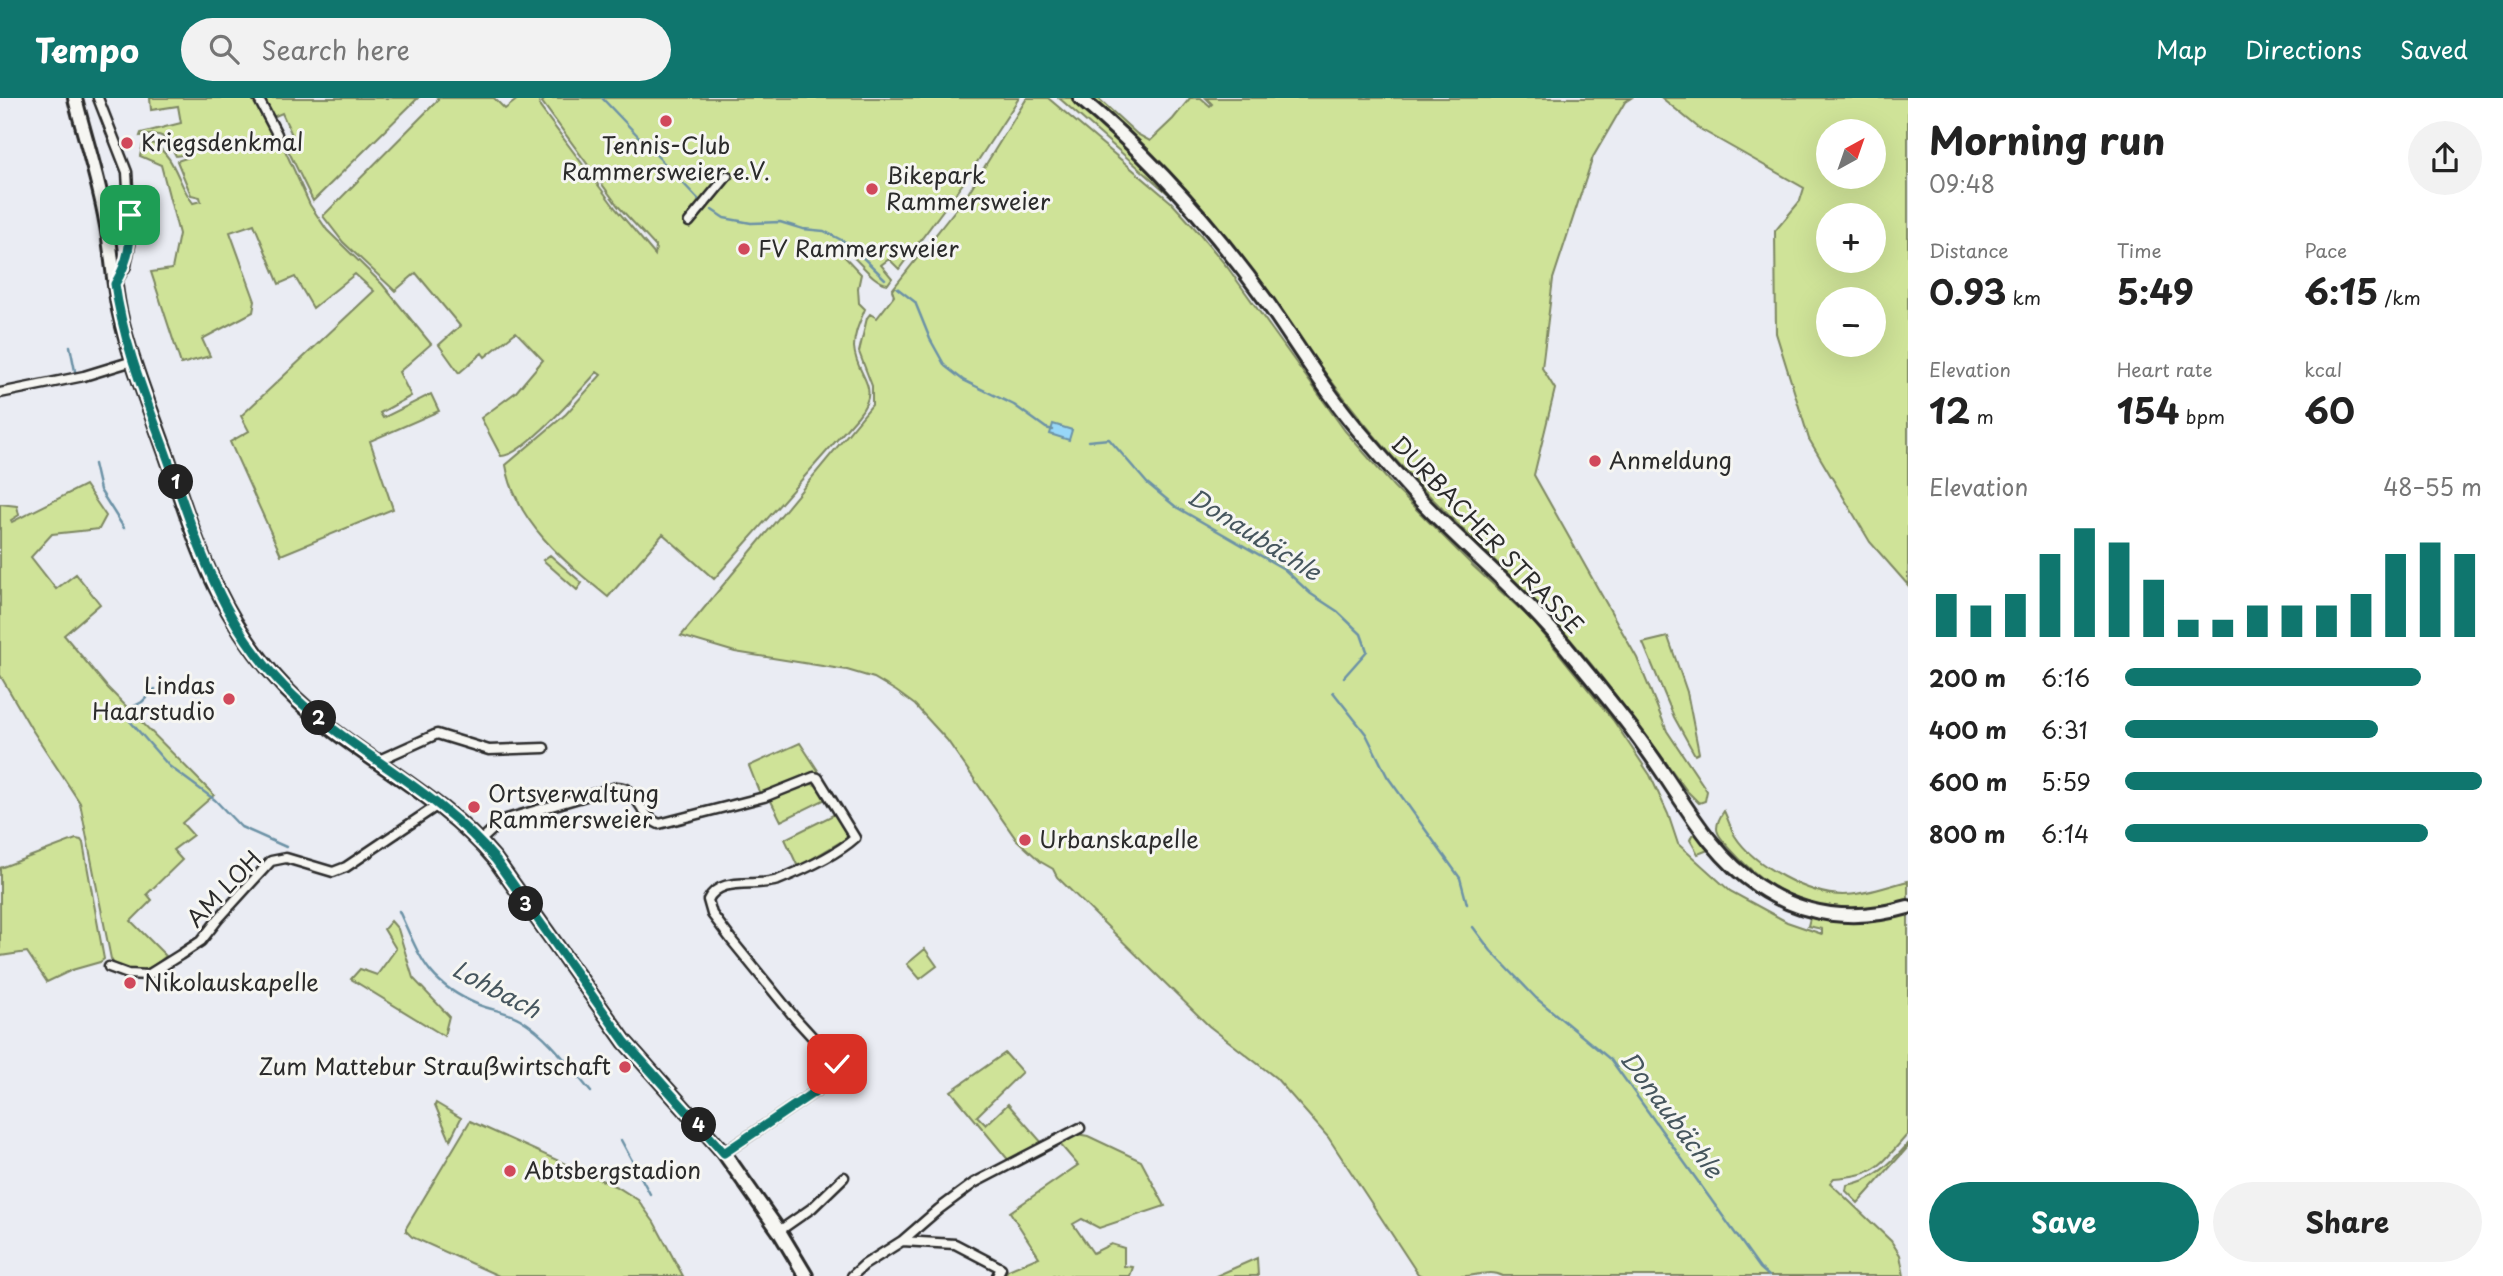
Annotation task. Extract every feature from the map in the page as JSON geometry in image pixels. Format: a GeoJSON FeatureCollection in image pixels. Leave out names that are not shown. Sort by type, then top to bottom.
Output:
{"type":"FeatureCollection","features":[{"type":"Feature","properties":{"kind":"street"},"geometry":{"type":"LineString","coordinates":[[75,98],[106,220],[119,309],[133,361],[196,543],[227,612],[287,689],[313,713],[438,805],[480,841],[625,1042],[724,1153],[779,1231],[806,1276]]}},
{"type":"Feature","properties":{"kind":"street"},"geometry":{"type":"LineString","coordinates":[[99,98],[127,172],[131,240],[126,266],[115,284]]}},
{"type":"Feature","properties":{"kind":"street"},"geometry":{"type":"LineString","coordinates":[[258,98],[277,134]]}},
{"type":"Feature","properties":{"kind":"street","name":"DURBACHER STRASSE"},"geometry":{"type":"LineString","coordinates":[[1080,98],[1140,152],[1198,215],[1266,301],[1352,422],[1427,507],[1536,612],[1560,639],[1645,746],[1696,821],[1734,868],[1760,888],[1813,911],[1852,917],[1882,914],[1908,907]]}},
{"type":"Feature","properties":{"kind":"street"},"geometry":{"type":"LineString","coordinates":[[689,222],[727,176]]}},
{"type":"Feature","properties":{"kind":"street"},"geometry":{"type":"LineString","coordinates":[[0,393],[83,376],[133,361]]}},
{"type":"Feature","properties":{"kind":"street"},"geometry":{"type":"LineString","coordinates":[[377,761],[437,734],[489,750],[544,748]]}},
{"type":"Feature","properties":{"kind":"street"},"geometry":{"type":"LineString","coordinates":[[480,841],[503,820],[617,787],[624,787],[632,793],[649,819],[659,824],[764,797],[814,777],[818,778],[855,838],[820,860],[776,881],[721,886],[712,891],[708,900],[712,914],[733,942],[795,1018],[837,1064],[838,1076],[724,1153]]}},
{"type":"Feature","properties":{"kind":"street","name":"AM LOH"},"geometry":{"type":"LineString","coordinates":[[109,967],[128,974],[148,975],[201,942],[271,861],[286,858],[333,872],[346,867],[438,805]]}},
{"type":"Feature","properties":{"kind":"street"},"geometry":{"type":"LineString","coordinates":[[852,1276],[902,1241],[974,1183],[1080,1128]]}},
{"type":"Feature","properties":{"kind":"street"},"geometry":{"type":"LineString","coordinates":[[779,1231],[812,1208],[844,1177]]}},
{"type":"Feature","properties":{"kind":"street"},"geometry":{"type":"LineString","coordinates":[[902,1241],[955,1244],[1001,1268],[997,1276]]}},
{"type":"Feature","properties":{"kind":"green space"},"geometry":{"type":"Polygon","coordinates":[[[150,98],[255,98],[283,146],[310,205],[327,230],[382,284],[431,344],[399,372],[411,396],[380,413],[383,418],[431,394],[439,411],[370,441],[393,509],[281,555],[230,442],[249,431],[241,416],[374,291],[355,274],[313,308],[295,277],[279,284],[254,224],[230,232],[255,301],[253,312],[202,339],[210,356],[181,364],[151,272],[172,269],[179,234],[161,165],[140,156],[143,144],[152,143],[160,148],[171,162],[193,203],[201,201],[200,197],[191,195],[177,161],[189,157],[188,154],[176,156],[167,140],[159,135],[140,136],[141,133],[181,123],[178,106],[151,110],[150,98]]]}},
{"type":"Feature","properties":{"kind":"green space"},"geometry":{"type":"Polygon","coordinates":[[[263,98],[418,98],[313,201],[284,142],[293,137],[282,113],[273,117],[263,98]]]}},
{"type":"Feature","properties":{"kind":"green space"},"geometry":{"type":"Polygon","coordinates":[[[437,98],[494,98],[505,109],[519,98],[539,98],[540,107],[616,209],[655,255],[656,247],[618,206],[542,102],[546,98],[1019,98],[964,182],[899,269],[889,259],[881,265],[892,278],[888,284],[875,278],[849,253],[833,244],[832,251],[842,254],[861,274],[859,303],[865,309],[856,332],[854,347],[868,396],[858,416],[714,579],[663,534],[608,597],[560,555],[531,523],[511,486],[506,465],[566,414],[601,375],[597,372],[551,421],[523,446],[501,456],[481,418],[516,392],[543,360],[516,332],[485,357],[482,353],[459,373],[439,345],[460,326],[416,273],[395,291],[343,242],[323,216],[438,100],[437,98]]]}},
{"type":"Feature","properties":{"kind":"green space"},"geometry":{"type":"Polygon","coordinates":[[[1027,98],[1048,98],[1171,202],[1200,234],[1228,268],[1345,431],[1394,487],[1533,621],[1613,720],[1650,775],[1678,844],[1730,891],[1787,922],[1822,934],[1822,929],[1808,926],[1810,918],[1754,891],[1708,850],[1698,854],[1690,840],[1692,835],[1699,833],[1707,845],[1810,914],[1908,912],[1908,1134],[1877,1167],[1849,1177],[1834,1178],[1830,1183],[1891,1241],[1900,1255],[1904,1276],[1418,1274],[1328,1137],[1276,1078],[1209,1026],[1057,877],[1053,869],[1041,862],[1016,839],[947,740],[915,705],[874,678],[847,670],[735,652],[681,636],[872,405],[872,386],[859,352],[867,318],[870,314],[877,318],[894,296],[892,290],[967,195],[1027,98]]]}},
{"type":"Feature","properties":{"kind":"green space"},"geometry":{"type":"Polygon","coordinates":[[[1059,98],[1072,98],[1110,130],[1176,197],[1174,199],[1059,98]]]}},
{"type":"Feature","properties":{"kind":"green space"},"geometry":{"type":"Polygon","coordinates":[[[1088,98],[1098,98],[1137,134],[1150,141],[1190,98],[1201,98],[1210,106],[1212,104],[1206,98],[1631,98],[1625,102],[1593,157],[1553,279],[1542,368],[1555,389],[1534,475],[1637,658],[1667,731],[1707,791],[1705,801],[1699,803],[1687,791],[1563,631],[1379,441],[1193,197],[1088,98]]]}},
{"type":"Feature","properties":{"kind":"green space"},"geometry":{"type":"Polygon","coordinates":[[[1662,98],[1908,98],[1908,585],[1870,542],[1809,439],[1776,333],[1775,231],[1800,201],[1804,188],[1700,129],[1662,98]]]}},
{"type":"Feature","properties":{"kind":"green space"},"geometry":{"type":"Polygon","coordinates":[[[85,485],[106,516],[99,529],[52,534],[31,557],[56,589],[76,574],[100,604],[64,635],[107,687],[214,795],[182,823],[193,835],[173,850],[182,860],[147,894],[152,900],[131,921],[166,956],[149,968],[137,971],[116,967],[111,959],[80,803],[0,675],[0,504],[17,506],[19,515],[11,520],[12,522],[85,485]]]}},
{"type":"Feature","properties":{"kind":"green space"},"geometry":{"type":"Polygon","coordinates":[[[550,555],[582,583],[577,590],[543,560],[550,555]]]}},
{"type":"Feature","properties":{"kind":"green space"},"geometry":{"type":"Polygon","coordinates":[[[1668,637],[1687,692],[1699,753],[1695,755],[1674,717],[1643,643],[1668,637]]]}},
{"type":"Feature","properties":{"kind":"green space"},"geometry":{"type":"Polygon","coordinates":[[[800,743],[819,772],[760,794],[749,766],[800,743]]]}},
{"type":"Feature","properties":{"kind":"green space"},"geometry":{"type":"Polygon","coordinates":[[[810,784],[818,785],[828,798],[781,821],[769,797],[810,784]]]}},
{"type":"Feature","properties":{"kind":"green space"},"geometry":{"type":"Polygon","coordinates":[[[1724,811],[1735,836],[1744,847],[1783,877],[1814,890],[1843,895],[1868,892],[1908,881],[1908,901],[1858,908],[1835,907],[1791,896],[1752,870],[1724,842],[1717,829],[1724,811]]]}},
{"type":"Feature","properties":{"kind":"green space"},"geometry":{"type":"Polygon","coordinates":[[[837,813],[848,833],[847,838],[798,867],[785,839],[837,813]]]}},
{"type":"Feature","properties":{"kind":"green space"},"geometry":{"type":"Polygon","coordinates":[[[76,839],[83,843],[104,959],[47,982],[27,952],[0,956],[0,868],[76,839]]]}},
{"type":"Feature","properties":{"kind":"green space"},"geometry":{"type":"Polygon","coordinates":[[[391,921],[398,929],[413,978],[449,1016],[444,1036],[351,979],[360,969],[377,975],[396,949],[384,929],[391,921]]]}},
{"type":"Feature","properties":{"kind":"green space"},"geometry":{"type":"Polygon","coordinates":[[[925,949],[937,966],[920,979],[907,964],[925,949]]]}},
{"type":"Feature","properties":{"kind":"green space"},"geometry":{"type":"Polygon","coordinates":[[[1005,1053],[1022,1072],[977,1116],[986,1125],[1008,1104],[1043,1144],[1010,1162],[951,1091],[1005,1053]]]}},
{"type":"Feature","properties":{"kind":"green space"},"geometry":{"type":"Polygon","coordinates":[[[436,1103],[461,1118],[450,1140],[435,1105],[436,1103]]]}},
{"type":"Feature","properties":{"kind":"green space","name":"Abtsbergstadion"},"geometry":{"type":"Polygon","coordinates":[[[470,1121],[619,1188],[638,1200],[654,1222],[683,1276],[499,1276],[412,1237],[406,1228],[470,1121]]]}},
{"type":"Feature","properties":{"kind":"green space"},"geometry":{"type":"Polygon","coordinates":[[[1077,1134],[1088,1136],[1141,1161],[1165,1206],[1099,1228],[1082,1219],[1073,1224],[1093,1253],[1111,1244],[1124,1248],[1124,1266],[1133,1267],[1130,1276],[1004,1276],[1008,1270],[1039,1257],[1010,1212],[1078,1165],[1059,1143],[1077,1134]]]}},
{"type":"Feature","properties":{"kind":"green space"},"geometry":{"type":"Polygon","coordinates":[[[1908,1144],[1858,1203],[1846,1191],[1847,1185],[1857,1183],[1881,1170],[1908,1144]]]}},
{"type":"Feature","properties":{"kind":"green space"},"geometry":{"type":"Polygon","coordinates":[[[1257,1258],[1258,1276],[1216,1276],[1257,1258]]]}},
{"type":"Feature","properties":{"kind":"water"},"geometry":{"type":"Polygon","coordinates":[[[1053,424],[1072,430],[1069,440],[1050,434],[1053,424]]]}},
{"type":"Feature","properties":{"kind":"waterway","name":"Donaubächle"},"geometry":{"type":"LineString","coordinates":[[602,98],[701,202]]}},
{"type":"Feature","properties":{"kind":"waterway","name":"Donaubächle"},"geometry":{"type":"LineString","coordinates":[[712,210],[724,218],[751,223],[780,222],[803,229],[824,231],[849,244],[885,279]]}},
{"type":"Feature","properties":{"kind":"waterway","name":"Donaubächle"},"geometry":{"type":"LineString","coordinates":[[897,288],[915,302],[930,339],[945,366],[963,380],[1014,405],[1053,430]]}},
{"type":"Feature","properties":{"kind":"waterway","name":"Lohbach"},"geometry":{"type":"LineString","coordinates":[[70,346],[75,371]]}},
{"type":"Feature","properties":{"kind":"waterway","name":"Donaubächle"},"geometry":{"type":"LineString","coordinates":[[1088,441],[1109,439],[1147,483],[1176,507],[1284,569],[1311,594],[1337,611],[1361,634],[1367,651],[1344,677]]}},
{"type":"Feature","properties":{"kind":"waterway","name":"Lohbach"},"geometry":{"type":"LineString","coordinates":[[94,464],[100,490],[124,528]]}},
{"type":"Feature","properties":{"kind":"waterway","name":"Lohbach"},"geometry":{"type":"LineString","coordinates":[[155,689],[142,702],[127,710],[129,720],[169,766],[215,800],[241,827],[286,847]]}},
{"type":"Feature","properties":{"kind":"waterway","name":"Donaubächle"},"geometry":{"type":"LineString","coordinates":[[1333,692],[1366,734],[1387,776],[1460,878],[1467,904]]}},
{"type":"Feature","properties":{"kind":"waterway","name":"Lohbach"},"geometry":{"type":"LineString","coordinates":[[399,911],[420,956],[437,978],[462,997],[531,1026],[558,1052],[591,1092]]}},
{"type":"Feature","properties":{"kind":"waterway","name":"Donaubächle"},"geometry":{"type":"LineString","coordinates":[[1473,927],[1491,951],[1536,998],[1611,1060],[1760,1268],[1769,1276]]}},
{"type":"Feature","properties":{"kind":"waterway","name":"Lohbach"},"geometry":{"type":"LineString","coordinates":[[621,1140],[650,1194]]}},
{"type":"Feature","properties":{"kind":"place","name":"Tennis-Club Rammersweier e.V."},"geometry":{"type":"Point","coordinates":[666,121]}},
{"type":"Feature","properties":{"kind":"place","name":"Kriegsdenkmal"},"geometry":{"type":"Point","coordinates":[127,143]}},
{"type":"Feature","properties":{"kind":"place","name":"Bikepark Rammersweier"},"geometry":{"type":"Point","coordinates":[872,189]}},
{"type":"Feature","properties":{"kind":"place","name":"FV Rammersweier"},"geometry":{"type":"Point","coordinates":[744,249]}},
{"type":"Feature","properties":{"kind":"place","name":"Anmeldung"},"geometry":{"type":"Point","coordinates":[1595,461]}},
{"type":"Feature","properties":{"kind":"place","name":"Lindas Haarstudio"},"geometry":{"type":"Point","coordinates":[229,699]}},
{"type":"Feature","properties":{"kind":"place","name":"Ortsverwaltung Rammersweier"},"geometry":{"type":"Point","coordinates":[474,807]}},
{"type":"Feature","properties":{"kind":"place","name":"Urbanskapelle"},"geometry":{"type":"Point","coordinates":[1025,840]}},
{"type":"Feature","properties":{"kind":"place","name":"Nikolauskapelle"},"geometry":{"type":"Point","coordinates":[130,983]}},
{"type":"Feature","properties":{"kind":"place","name":"Zum Mattebur Straußwirtschaft"},"geometry":{"type":"Point","coordinates":[625,1067]}},
{"type":"Feature","properties":{"kind":"place","name":"Abtsbergstadion"},"geometry":{"type":"Point","coordinates":[510,1171]}},
{"type":"Feature","properties":{"kind":"route"},"geometry":{"type":"LineString","coordinates":[[130,215],[131,240],[126,266],[115,284],[133,361],[208,572],[227,612],[264,663],[313,713],[453,816],[480,841],[625,1042],[724,1153],[838,1076],[837,1064]]}}]}
